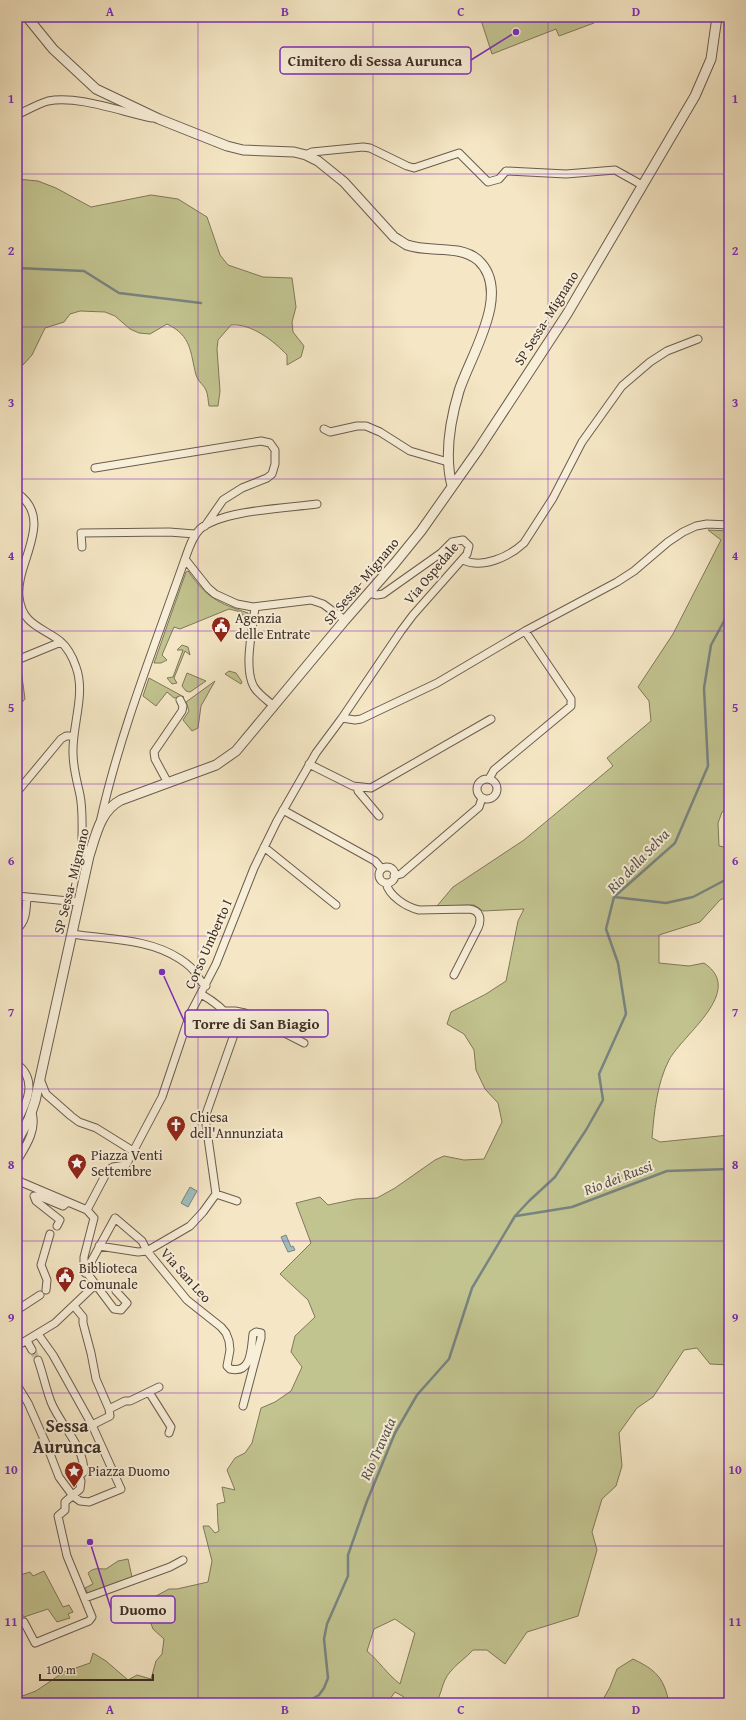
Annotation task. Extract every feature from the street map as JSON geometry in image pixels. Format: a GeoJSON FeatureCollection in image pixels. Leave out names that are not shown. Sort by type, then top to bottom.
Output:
{"type":"FeatureCollection","features":[{"type":"Feature","properties":{"kind":"street"},"geometry":{"type":"LineString","coordinates":[[27,17],[53,49],[96,89],[159,120],[227,146],[243,150],[306,155],[330,169],[394,237],[406,244],[464,253],[478,260],[488,274],[491,297],[484,333],[470,363],[457,400],[449,439],[448,462],[452,486]]}},
{"type":"Feature","properties":{"kind":"street","name":"SP Sessa- Mignano"},"geometry":{"type":"LineString","coordinates":[[17,1141],[32,1112],[89,856],[100,822],[108,810],[117,802],[224,761],[236,751],[420,531],[478,450],[566,314],[695,96],[708,70],[714,46],[717,17]]}},
{"type":"Feature","properties":{"kind":"street"},"geometry":{"type":"LineString","coordinates":[[17,115],[48,102],[62,100],[80,101],[159,120]]}},
{"type":"Feature","properties":{"kind":"street"},"geometry":{"type":"LineString","coordinates":[[306,155],[312,152],[363,147],[370,148],[414,168],[459,153],[488,182],[499,179],[506,170],[566,174],[615,170],[642,185]]}},
{"type":"Feature","properties":{"kind":"street"},"geometry":{"type":"LineString","coordinates":[[462,560],[471,563],[483,563],[512,553],[519,548],[528,537],[552,498],[582,442],[625,382],[661,355],[698,339]]}},
{"type":"Feature","properties":{"kind":"street"},"geometry":{"type":"LineString","coordinates":[[324,429],[330,432],[357,426],[366,426],[380,432],[410,451],[448,462]]}},
{"type":"Feature","properties":{"kind":"street"},"geometry":{"type":"LineString","coordinates":[[95,468],[261,441],[270,443],[275,450],[275,464],[272,474],[267,478],[242,488],[224,500],[205,526],[195,534],[185,559],[110,778],[100,822]]}},
{"type":"Feature","properties":{"kind":"street"},"geometry":{"type":"LineString","coordinates":[[17,493],[25,500],[31,511],[34,523],[34,536],[20,576],[19,598],[24,612],[33,625],[61,642],[71,656],[80,685],[72,736],[74,769],[81,804],[82,840],[84,848],[89,856]]}},
{"type":"Feature","properties":{"kind":"street"},"geometry":{"type":"LineString","coordinates":[[205,526],[246,513],[317,504]]}},
{"type":"Feature","properties":{"kind":"street"},"geometry":{"type":"LineString","coordinates":[[342,718],[354,720],[377,712],[467,666],[525,631],[634,571],[668,542],[683,532],[696,526],[707,524],[729,525]]}},
{"type":"Feature","properties":{"kind":"street"},"geometry":{"type":"LineString","coordinates":[[82,547],[81,533],[169,532],[195,534]]}},
{"type":"Feature","properties":{"kind":"street","name":"Via Ospedale"},"geometry":{"type":"LineString","coordinates":[[342,718],[413,615],[469,552],[469,546],[462,540],[455,541],[383,594],[377,596],[368,593]]}},
{"type":"Feature","properties":{"kind":"street"},"geometry":{"type":"LineString","coordinates":[[185,559],[202,581],[215,594],[244,606],[256,607],[311,600],[323,604],[345,620]]}},
{"type":"Feature","properties":{"kind":"street"},"geometry":{"type":"LineString","coordinates":[[256,607],[249,663],[251,679],[258,692],[274,706]]}},
{"type":"Feature","properties":{"kind":"street"},"geometry":{"type":"LineString","coordinates":[[489,779],[494,770],[571,706],[571,699],[525,631]]}},
{"type":"Feature","properties":{"kind":"street"},"geometry":{"type":"LineString","coordinates":[[17,660],[61,642]]}},
{"type":"Feature","properties":{"kind":"street"},"geometry":{"type":"LineString","coordinates":[[168,783],[155,759],[154,752],[182,711],[183,706],[180,700]]}},
{"type":"Feature","properties":{"kind":"street","name":"Corso Umberto I"},"geometry":{"type":"LineString","coordinates":[[87,1210],[108,1170],[113,1167],[126,1165],[162,1097],[186,1027],[219,957],[264,847],[309,764],[342,718]]}},
{"type":"Feature","properties":{"kind":"street"},"geometry":{"type":"LineString","coordinates":[[309,764],[357,787],[371,788],[491,719]]}},
{"type":"Feature","properties":{"kind":"street"},"geometry":{"type":"LineString","coordinates":[[17,792],[61,739],[66,736],[72,736]]}},
{"type":"Feature","properties":{"kind":"street"},"geometry":{"type":"LineString","coordinates":[[489,779],[494,781],[497,787],[497,793],[488,800],[482,798],[478,795],[477,785],[479,781],[489,779]]}},
{"type":"Feature","properties":{"kind":"street"},"geometry":{"type":"LineString","coordinates":[[357,787],[358,791],[379,816]]}},
{"type":"Feature","properties":{"kind":"street"},"geometry":{"type":"LineString","coordinates":[[394,876],[402,874],[479,807],[482,798]]}},
{"type":"Feature","properties":{"kind":"street"},"geometry":{"type":"LineString","coordinates":[[283,810],[375,860],[382,869]]}},
{"type":"Feature","properties":{"kind":"street"},"geometry":{"type":"LineString","coordinates":[[264,847],[336,905]]}},
{"type":"Feature","properties":{"kind":"street"},"geometry":{"type":"LineString","coordinates":[[382,869],[392,869],[394,876],[392,882],[386,883],[379,878],[382,869]]}},
{"type":"Feature","properties":{"kind":"street"},"geometry":{"type":"LineString","coordinates":[[386,883],[387,889],[392,895],[413,909],[474,909],[478,913],[481,922],[454,975]]}},
{"type":"Feature","properties":{"kind":"street"},"geometry":{"type":"LineString","coordinates":[[17,896],[79,902]]}},
{"type":"Feature","properties":{"kind":"street"},"geometry":{"type":"LineString","coordinates":[[17,929],[24,918],[27,897]]}},
{"type":"Feature","properties":{"kind":"street"},"geometry":{"type":"LineString","coordinates":[[72,934],[148,944],[176,956],[196,973],[200,982],[206,986]]}},
{"type":"Feature","properties":{"kind":"street"},"geometry":{"type":"LineString","coordinates":[[85,1273],[99,1246],[138,1252],[147,1251],[190,1226],[203,1212],[216,1194],[205,1117],[235,1032],[234,1023],[225,1011],[201,994]]}},
{"type":"Feature","properties":{"kind":"street"},"geometry":{"type":"LineString","coordinates":[[225,1011],[245,1013],[304,1043]]}},
{"type":"Feature","properties":{"kind":"street"},"geometry":{"type":"LineString","coordinates":[[17,1064],[27,1073],[30,1081],[24,1106],[17,1122]]}},
{"type":"Feature","properties":{"kind":"street"},"geometry":{"type":"LineString","coordinates":[[39,1077],[46,1094],[71,1116],[79,1122],[96,1128],[133,1151]]}},
{"type":"Feature","properties":{"kind":"street"},"geometry":{"type":"LineString","coordinates":[[17,1160],[31,1134],[33,1123],[32,1112]]}},
{"type":"Feature","properties":{"kind":"street"},"geometry":{"type":"LineString","coordinates":[[18,1180],[87,1210],[94,1218],[84,1257],[85,1273],[114,1309],[121,1310],[126,1303],[116,1291]]}},
{"type":"Feature","properties":{"kind":"street"},"geometry":{"type":"LineString","coordinates":[[216,1194],[227,1199],[237,1201]]}},
{"type":"Feature","properties":{"kind":"street"},"geometry":{"type":"LineString","coordinates":[[57,1226],[60,1220],[36,1201],[34,1196],[39,1196],[63,1206],[68,1202]]}},
{"type":"Feature","properties":{"kind":"street","name":"Via San Leo"},"geometry":{"type":"LineString","coordinates":[[99,1246],[115,1218],[142,1242],[147,1251],[187,1300],[221,1327],[226,1333],[229,1340],[229,1356],[227,1364],[230,1369],[239,1368],[246,1365],[250,1360],[253,1334],[256,1332],[261,1333],[243,1406]]}},
{"type":"Feature","properties":{"kind":"street"},"geometry":{"type":"LineString","coordinates":[[17,1310],[33,1301],[43,1293],[47,1280],[41,1265],[50,1234]]}},
{"type":"Feature","properties":{"kind":"street"},"geometry":{"type":"LineString","coordinates":[[17,1346],[55,1323],[95,1285]]}},
{"type":"Feature","properties":{"kind":"street"},"geometry":{"type":"LineString","coordinates":[[74,1306],[83,1317],[83,1323],[96,1379],[109,1409],[110,1416],[92,1425]]}},
{"type":"Feature","properties":{"kind":"street"},"geometry":{"type":"LineString","coordinates":[[17,1385],[28,1403],[48,1446],[59,1477],[73,1496],[86,1502],[121,1489],[92,1425],[53,1355],[38,1334]]}},
{"type":"Feature","properties":{"kind":"street"},"geometry":{"type":"LineString","coordinates":[[27,1341],[32,1350]]}},
{"type":"Feature","properties":{"kind":"street"},"geometry":{"type":"LineString","coordinates":[[17,1625],[24,1622],[35,1643],[62,1634],[89,1621],[92,1617],[67,1556],[58,1516],[65,1510],[65,1502],[79,1491],[81,1486],[79,1476],[84,1472],[84,1466],[73,1437],[51,1403],[38,1360]]}},
{"type":"Feature","properties":{"kind":"street"},"geometry":{"type":"LineString","coordinates":[[109,1409],[159,1387]]}},
{"type":"Feature","properties":{"kind":"street"},"geometry":{"type":"LineString","coordinates":[[149,1392],[171,1427],[169,1433]]}},
{"type":"Feature","properties":{"kind":"street"},"geometry":{"type":"LineString","coordinates":[[85,1598],[170,1567],[183,1560]]}},
{"type":"Feature","properties":{"kind":"green space"},"geometry":{"type":"Polygon","coordinates":[[[480,17],[591,17],[594,23],[559,36],[556,29],[492,54],[480,17]]]}},
{"type":"Feature","properties":{"kind":"green space"},"geometry":{"type":"Polygon","coordinates":[[[17,179],[38,181],[56,188],[91,207],[151,195],[178,199],[207,217],[220,255],[228,265],[263,277],[292,278],[296,307],[292,322],[293,332],[304,346],[301,357],[287,365],[287,355],[276,344],[262,334],[246,327],[231,325],[218,340],[217,349],[220,391],[218,406],[209,406],[206,390],[196,375],[189,345],[186,339],[175,329],[167,324],[150,334],[139,333],[130,329],[115,316],[105,312],[80,311],[70,314],[64,322],[45,328],[32,355],[23,365],[17,353],[17,179]]]}},
{"type":"Feature","properties":{"kind":"green space"},"geometry":{"type":"Polygon","coordinates":[[[708,530],[729,531],[729,808],[722,812],[718,823],[719,846],[729,848],[729,896],[720,900],[700,922],[659,935],[659,963],[689,966],[704,963],[715,974],[718,986],[715,999],[708,1012],[676,1050],[665,1069],[657,1098],[652,1138],[660,1142],[729,1135],[729,1365],[710,1364],[697,1348],[684,1350],[653,1397],[637,1408],[619,1433],[622,1466],[616,1486],[602,1499],[592,1532],[597,1550],[578,1616],[527,1632],[505,1664],[487,1650],[473,1650],[455,1666],[447,1676],[436,1703],[403,1703],[404,1697],[395,1692],[387,1703],[17,1703],[17,1698],[36,1691],[64,1672],[90,1663],[93,1653],[106,1661],[128,1680],[137,1675],[151,1679],[156,1661],[162,1654],[164,1639],[153,1629],[143,1603],[169,1589],[177,1589],[208,1582],[212,1561],[203,1526],[209,1526],[215,1533],[219,1531],[217,1504],[225,1502],[222,1487],[235,1490],[227,1470],[235,1458],[245,1453],[252,1443],[261,1408],[275,1402],[291,1391],[302,1367],[291,1352],[295,1336],[315,1317],[308,1300],[280,1274],[311,1243],[296,1203],[320,1197],[328,1205],[356,1199],[377,1198],[395,1188],[435,1160],[444,1156],[464,1160],[484,1159],[502,1122],[498,1103],[485,1089],[476,1070],[474,1050],[464,1034],[447,1024],[451,1012],[486,994],[506,981],[518,921],[524,909],[483,911],[474,905],[437,906],[453,887],[524,840],[613,766],[607,758],[651,721],[649,701],[638,687],[673,634],[721,540],[708,530]],[[395,1619],[374,1629],[367,1651],[400,1684],[415,1633],[395,1619]]]}},
{"type":"Feature","properties":{"kind":"green space"},"geometry":{"type":"Polygon","coordinates":[[[188,571],[207,594],[229,606],[248,613],[248,625],[241,612],[229,609],[180,629],[174,627],[162,655],[167,660],[161,663],[154,663],[186,572],[188,571]]]}},
{"type":"Feature","properties":{"kind":"green space"},"geometry":{"type":"Polygon","coordinates":[[[182,645],[188,647],[190,655],[185,651],[174,678],[177,683],[172,684],[167,678],[173,677],[183,650],[177,650],[182,645]]]}},
{"type":"Feature","properties":{"kind":"green space"},"geometry":{"type":"Polygon","coordinates":[[[17,669],[21,669],[25,699],[17,708],[17,669]]]}},
{"type":"Feature","properties":{"kind":"green space"},"geometry":{"type":"Polygon","coordinates":[[[229,671],[236,673],[242,682],[241,684],[225,674],[229,671]]]}},
{"type":"Feature","properties":{"kind":"green space"},"geometry":{"type":"Polygon","coordinates":[[[187,673],[206,681],[190,692],[186,691],[182,686],[187,673]]]}},
{"type":"Feature","properties":{"kind":"green space"},"geometry":{"type":"Polygon","coordinates":[[[149,678],[184,697],[174,698],[167,692],[156,706],[143,696],[149,678]]]}},
{"type":"Feature","properties":{"kind":"green space"},"geometry":{"type":"Polygon","coordinates":[[[215,681],[201,706],[198,728],[192,731],[183,720],[189,711],[186,702],[215,681]]]}},
{"type":"Feature","properties":{"kind":"green space"},"geometry":{"type":"Polygon","coordinates":[[[128,1559],[132,1577],[88,1594],[85,1588],[93,1584],[88,1573],[90,1571],[94,1569],[106,1569],[118,1561],[128,1559]]]}},
{"type":"Feature","properties":{"kind":"green space"},"geometry":{"type":"Polygon","coordinates":[[[44,1571],[63,1607],[69,1605],[73,1612],[68,1614],[70,1618],[57,1622],[48,1609],[24,1617],[17,1607],[17,1576],[30,1572],[33,1576],[44,1571]]]}},
{"type":"Feature","properties":{"kind":"green space"},"geometry":{"type":"Polygon","coordinates":[[[633,1659],[648,1667],[658,1676],[667,1694],[669,1703],[601,1703],[610,1687],[617,1669],[633,1659]]]}},
{"type":"Feature","properties":{"kind":"water"},"geometry":{"type":"Polygon","coordinates":[[[190,1187],[197,1191],[188,1207],[181,1203],[190,1187]]]}},
{"type":"Feature","properties":{"kind":"water"},"geometry":{"type":"Polygon","coordinates":[[[286,1235],[291,1247],[293,1246],[295,1250],[288,1252],[281,1237],[286,1235]]]}},
{"type":"Feature","properties":{"kind":"waterway"},"geometry":{"type":"LineString","coordinates":[[17,268],[84,271],[119,293],[201,303]]}},
{"type":"Feature","properties":{"kind":"waterway","name":"Rio della Selva"},"geometry":{"type":"LineString","coordinates":[[305,1703],[319,1695],[328,1678],[324,1639],[327,1624],[348,1576],[348,1555],[367,1501],[395,1433],[417,1395],[449,1359],[472,1288],[515,1216],[555,1177],[586,1130],[603,1100],[599,1074],[626,1014],[618,963],[606,929],[614,897],[675,843],[708,766],[704,688],[711,645],[729,612]]}},
{"type":"Feature","properties":{"kind":"waterway"},"geometry":{"type":"LineString","coordinates":[[614,897],[666,903],[693,897],[729,878]]}},
{"type":"Feature","properties":{"kind":"waterway","name":"Rio dei Russi"},"geometry":{"type":"LineString","coordinates":[[516,1216],[572,1207],[667,1171],[729,1169]]}},
{"type":"Feature","properties":{"kind":"tunnel"},"geometry":{"type":"LineString","coordinates":[[32,1350],[38,1360]]}},
{"type":"Feature","properties":{"kind":"place","name":"Cimitero di Sessa Aurunca"},"geometry":{"type":"Point","coordinates":[516,32]}},
{"type":"Feature","properties":{"kind":"place","name":"Agenzia delle Entrate"},"geometry":{"type":"Point","coordinates":[221,643]}},
{"type":"Feature","properties":{"kind":"place","name":"Torre di San Biagio"},"geometry":{"type":"Point","coordinates":[162,972]}},
{"type":"Feature","properties":{"kind":"place","name":"Chiesa dell'Annunziata"},"geometry":{"type":"Point","coordinates":[176,1142]}},
{"type":"Feature","properties":{"kind":"place","name":"Piazza Venti Settembre"},"geometry":{"type":"Point","coordinates":[77,1180]}},
{"type":"Feature","properties":{"kind":"place","name":"Biblioteca Comunale"},"geometry":{"type":"Point","coordinates":[65,1293]}},
{"type":"Feature","properties":{"kind":"place","name":"Piazza Duomo"},"geometry":{"type":"Point","coordinates":[74,1488]}},
{"type":"Feature","properties":{"kind":"place","name":"Duomo"},"geometry":{"type":"Point","coordinates":[90,1542]}},
{"type":"Feature","properties":{"kind":"district","name":"Sessa Aurunca"},"geometry":{"type":"Point","coordinates":[67,1436]}},
{"type":"Feature","properties":{"kind":"water label","name":"Rio Travata"},"geometry":{"type":"Point","coordinates":[378,1449]}}]}
